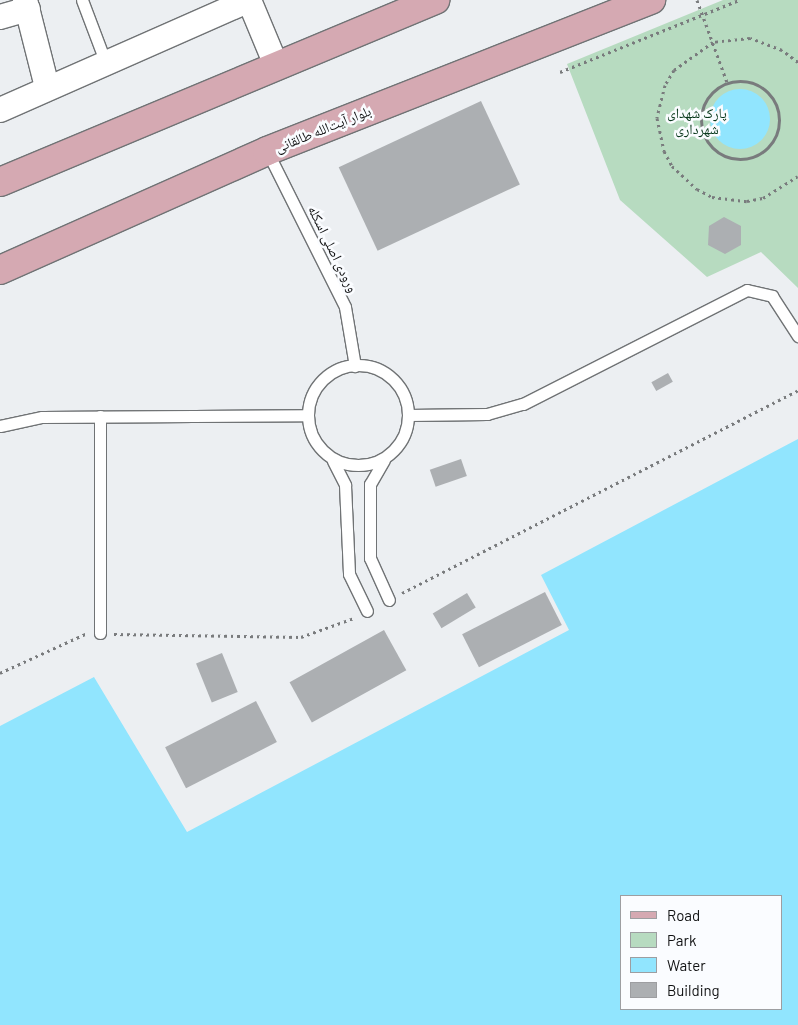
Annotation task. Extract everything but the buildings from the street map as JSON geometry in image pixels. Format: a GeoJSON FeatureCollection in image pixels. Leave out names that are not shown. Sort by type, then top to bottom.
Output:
{"type":"FeatureCollection","features":[{"type":"Feature","properties":{"kind":"main road"},"geometry":{"type":"LineString","coordinates":[[0,182],[276,65],[436,0]]}},
{"type":"Feature","properties":{"kind":"main road","name":"بلوار آیت‌الله طالقانی"},"geometry":{"type":"LineString","coordinates":[[0,270],[268,151],[650,0]]}},
{"type":"Feature","properties":{"kind":"street"},"geometry":{"type":"LineString","coordinates":[[0,110],[105,61],[249,0],[276,65]]}},
{"type":"Feature","properties":{"kind":"street"},"geometry":{"type":"LineString","coordinates":[[0,17],[26,4],[48,87]]}},
{"type":"Feature","properties":{"kind":"lane"},"geometry":{"type":"LineString","coordinates":[[82,0],[105,61]]}},
{"type":"Feature","properties":{"kind":"lane","name":"ورودی اصلی اسکله"},"geometry":{"type":"LineString","coordinates":[[268,151],[345,307],[355,366]]}},
{"type":"Feature","properties":{"kind":"lane"},"geometry":{"type":"LineString","coordinates":[[408,415],[487,414],[523,404],[746,290],[772,296],[798,336]]}},
{"type":"Feature","properties":{"kind":"lane"},"geometry":{"type":"LineString","coordinates":[[367,611],[349,574],[346,485],[341,470],[317,445],[307,415],[319,383],[332,372],[355,366],[383,372],[396,383],[408,415],[406,431],[387,456],[370,484],[370,558],[388,600]]}},
{"type":"Feature","properties":{"kind":"lane"},"geometry":{"type":"LineString","coordinates":[[0,426],[42,417],[307,415]]}},
{"type":"Feature","properties":{"kind":"lane"},"geometry":{"type":"LineString","coordinates":[[100,416],[100,633]]}},
{"type":"Feature","properties":{"kind":"lane"},"geometry":{"type":"LineString","coordinates":[[328,456],[358,465],[387,456]]}},
{"type":"Feature","properties":{"kind":"path"},"geometry":{"type":"LineString","coordinates":[[697,0],[727,82]]}},
{"type":"Feature","properties":{"kind":"path"},"geometry":{"type":"LineString","coordinates":[[560,72],[738,0]]}},
{"type":"Feature","properties":{"kind":"path"},"geometry":{"type":"LineString","coordinates":[[798,62],[782,50],[750,38],[713,42],[674,70],[660,101],[659,135],[672,166],[697,190],[729,200],[763,198],[798,176]]}},
{"type":"Feature","properties":{"kind":"path"},"geometry":{"type":"LineString","coordinates":[[727,82],[757,84],[776,104],[777,132],[767,148],[750,157],[722,155],[703,135],[702,107],[712,91],[727,82]]}},
{"type":"Feature","properties":{"kind":"path"},"geometry":{"type":"LineString","coordinates":[[388,600],[798,390]]}},
{"type":"Feature","properties":{"kind":"path"},"geometry":{"type":"LineString","coordinates":[[0,673],[69,638],[100,633],[301,637],[330,630],[367,611]]}},
{"type":"Feature","properties":{"kind":"green space","name":"پارک شهدای شهرداری"},"geometry":{"type":"Polygon","coordinates":[[[723,0],[798,0],[798,288],[761,252],[707,277],[620,200],[567,64],[723,0]]]}},
{"type":"Feature","properties":{"kind":"water"},"geometry":{"type":"Polygon","coordinates":[[[734,89],[746,89],[757,94],[765,102],[770,113],[768,131],[757,144],[746,149],[734,149],[723,144],[715,136],[710,125],[710,113],[715,102],[723,94],[734,89]]]}},
{"type":"Feature","properties":{"kind":"water"},"geometry":{"type":"Polygon","coordinates":[[[798,439],[798,1025],[0,1025],[0,726],[94,677],[187,832],[569,630],[541,575],[798,439]]]}}]}
